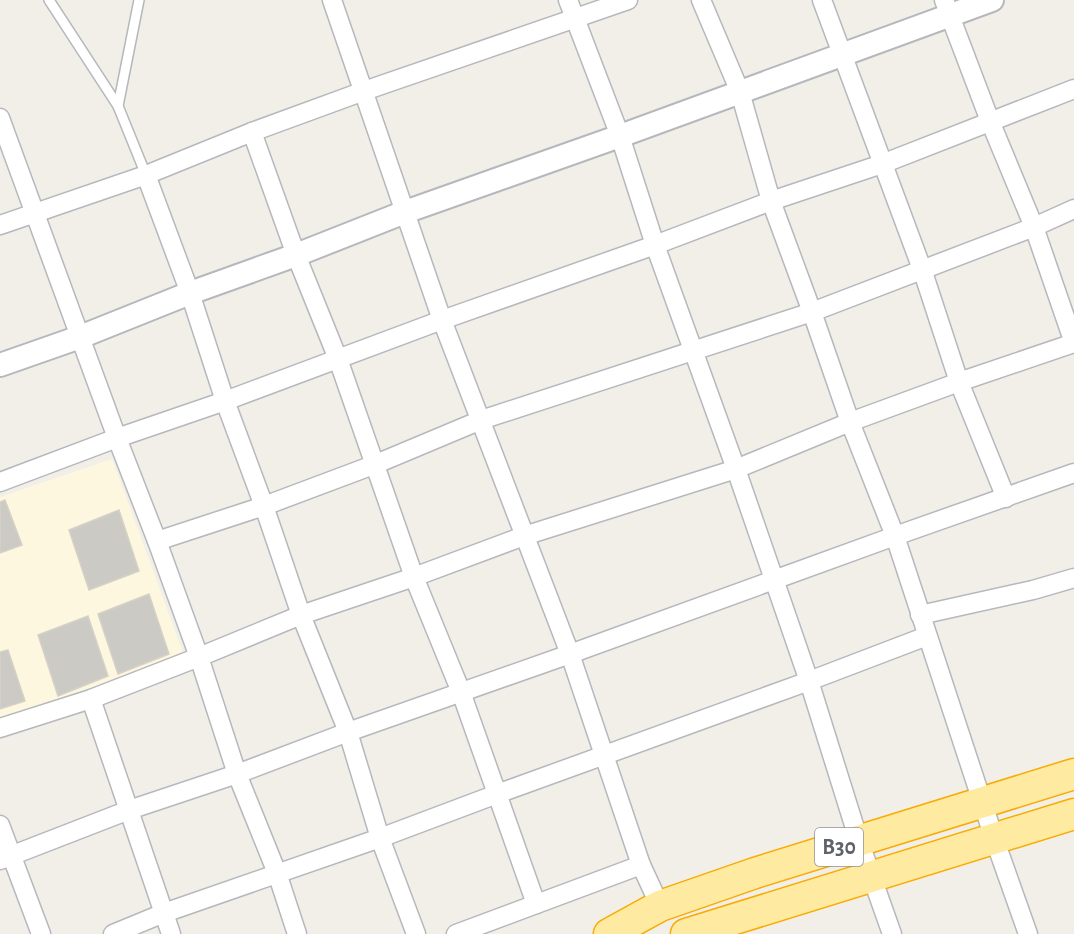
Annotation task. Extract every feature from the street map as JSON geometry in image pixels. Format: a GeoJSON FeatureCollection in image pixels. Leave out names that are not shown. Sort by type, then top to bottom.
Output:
{"type":"FeatureCollection","features":[{"type":"Feature","properties":{"kind":"highway","name":"B30"},"geometry":{"type":"LineString","coordinates":[[609,934],[660,906],[756,873],[1074,774]]}},
{"type":"Feature","properties":{"kind":"highway","name":"B30"},"geometry":{"type":"LineString","coordinates":[[686,934],[1074,814]]}},
{"type":"Feature","properties":{"kind":"street"},"geometry":{"type":"LineString","coordinates":[[332,0],[442,320],[570,654],[641,865],[660,906]]}},
{"type":"Feature","properties":{"kind":"street"},"geometry":{"type":"LineString","coordinates":[[568,0],[620,136],[655,245],[736,469],[892,934]]}},
{"type":"Feature","properties":{"kind":"street"},"geometry":{"type":"LineString","coordinates":[[0,225],[146,175],[252,132],[364,91],[628,0]]}},
{"type":"Feature","properties":{"kind":"street"},"geometry":{"type":"LineString","coordinates":[[701,0],[740,92],[771,201],[850,422],[895,536],[994,838],[1028,934]]}},
{"type":"Feature","properties":{"kind":"street"},"geometry":{"type":"LineString","coordinates":[[822,0],[922,269],[959,382],[1006,498]]}},
{"type":"Feature","properties":{"kind":"street"},"geometry":{"type":"LineString","coordinates":[[0,365],[80,337],[405,212],[844,55],[947,8],[992,0]]}},
{"type":"Feature","properties":{"kind":"street"},"geometry":{"type":"LineString","coordinates":[[0,728],[91,699],[301,615],[414,577],[524,536],[736,469],[850,422],[1074,343],[1034,227],[947,8]]}},
{"type":"Feature","properties":{"kind":"street"},"geometry":{"type":"LineString","coordinates":[[0,482],[771,201],[882,164],[1074,89]]}},
{"type":"Feature","properties":{"kind":"street"},"geometry":{"type":"LineString","coordinates":[[0,118],[157,541],[199,657],[237,774],[277,873],[297,934]]}},
{"type":"Feature","properties":{"kind":"street"},"geometry":{"type":"LineString","coordinates":[[252,132],[296,255],[338,359],[414,577],[461,692],[536,904]]}},
{"type":"Feature","properties":{"kind":"street"},"geometry":{"type":"LineString","coordinates":[[146,175],[190,293],[225,401],[301,615],[348,732],[380,838],[416,934]]}},
{"type":"Feature","properties":{"kind":"street"},"geometry":{"type":"LineString","coordinates":[[157,541],[264,506],[376,464],[481,420],[812,312],[1034,227],[1074,209]]}},
{"type":"Feature","properties":{"kind":"street"},"geometry":{"type":"LineString","coordinates":[[6,858],[129,810],[237,774],[348,732],[1074,473]]}},
{"type":"Feature","properties":{"kind":"street"},"geometry":{"type":"LineString","coordinates":[[920,615],[1033,590],[1074,578]]}},
{"type":"Feature","properties":{"kind":"street"},"geometry":{"type":"LineString","coordinates":[[113,934],[164,912],[380,838],[927,636]]}},
{"type":"Feature","properties":{"kind":"street"},"geometry":{"type":"LineString","coordinates":[[91,699],[171,934]]}},
{"type":"Feature","properties":{"kind":"street"},"geometry":{"type":"LineString","coordinates":[[0,825],[6,858],[40,934]]}},
{"type":"Feature","properties":{"kind":"street"},"geometry":{"type":"LineString","coordinates":[[456,934],[641,865]]}},
{"type":"Feature","properties":{"kind":"lane"},"geometry":{"type":"LineString","coordinates":[[49,0],[118,106],[146,175]]}},
{"type":"Feature","properties":{"kind":"lane"},"geometry":{"type":"LineString","coordinates":[[118,106],[139,0]]}},
{"type":"Feature","properties":{"kind":"shaded area"},"geometry":{"type":"Polygon","coordinates":[[[112,459],[184,655],[0,720],[0,497],[112,459]]]}},
{"type":"Feature","properties":{"kind":"building"},"geometry":{"type":"Polygon","coordinates":[[[5,500],[22,545],[0,553],[0,502],[5,500]]]}},
{"type":"Feature","properties":{"kind":"building"},"geometry":{"type":"Polygon","coordinates":[[[119,510],[139,571],[89,590],[69,530],[119,510]]]}},
{"type":"Feature","properties":{"kind":"building"},"geometry":{"type":"Polygon","coordinates":[[[149,594],[169,654],[118,674],[98,614],[149,594]]]}},
{"type":"Feature","properties":{"kind":"building"},"geometry":{"type":"Polygon","coordinates":[[[88,616],[108,676],[58,696],[38,635],[88,616]]]}},
{"type":"Feature","properties":{"kind":"building"},"geometry":{"type":"Polygon","coordinates":[[[8,650],[25,701],[0,709],[0,652],[8,650]]]}}]}
